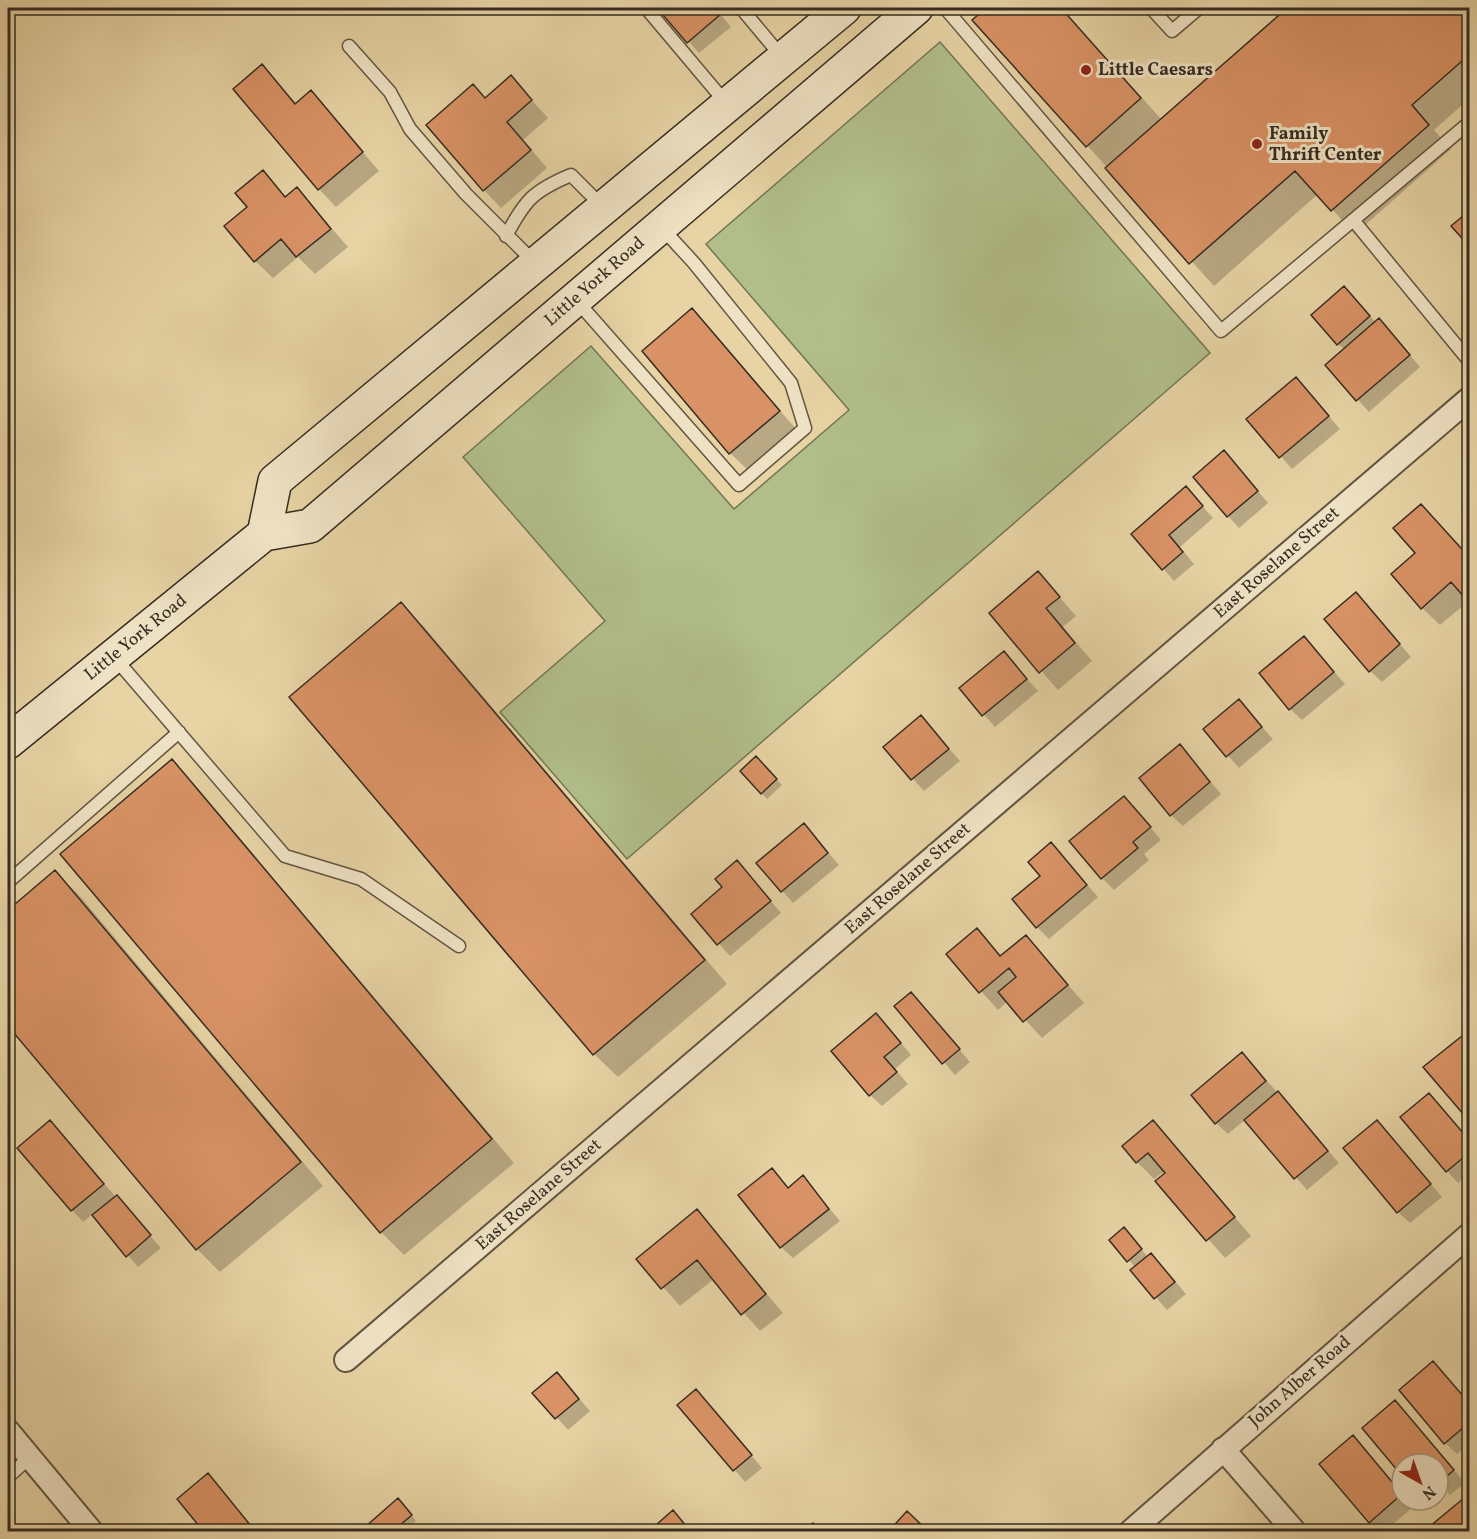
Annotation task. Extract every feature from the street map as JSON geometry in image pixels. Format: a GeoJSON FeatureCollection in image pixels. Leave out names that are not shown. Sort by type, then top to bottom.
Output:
{"type":"FeatureCollection","features":[{"type":"Feature","properties":{"kind":"main road"},"geometry":{"type":"LineString","coordinates":[[264,534],[274,481],[844,8]]}},
{"type":"Feature","properties":{"kind":"main road","name":"Little York Road"},"geometry":{"type":"LineString","coordinates":[[8,742],[264,534],[310,526],[916,8]]}},
{"type":"Feature","properties":{"kind":"main road"},"geometry":{"type":"LineString","coordinates":[[536,264],[575,299]]}},
{"type":"Feature","properties":{"kind":"street","name":"East Roselane Street"},"geometry":{"type":"LineString","coordinates":[[346,1360],[1470,398]]}},
{"type":"Feature","properties":{"kind":"street","name":"John Alber Road"},"geometry":{"type":"LineString","coordinates":[[1130,1532],[1470,1234]]}},
{"type":"Feature","properties":{"kind":"street"},"geometry":{"type":"LineString","coordinates":[[8,1431],[92,1532]]}},
{"type":"Feature","properties":{"kind":"street"},"geometry":{"type":"LineString","coordinates":[[1223,1449],[1295,1532]]}},
{"type":"Feature","properties":{"kind":"lane"},"geometry":{"type":"LineString","coordinates":[[646,8],[727,105]]}},
{"type":"Feature","properties":{"kind":"lane"},"geometry":{"type":"LineString","coordinates":[[741,8],[783,58]]}},
{"type":"Feature","properties":{"kind":"lane"},"geometry":{"type":"LineString","coordinates":[[945,8],[1221,331],[1470,122]]}},
{"type":"Feature","properties":{"kind":"lane"},"geometry":{"type":"LineString","coordinates":[[1152,8],[1172,31],[1199,8]]}},
{"type":"Feature","properties":{"kind":"lane"},"geometry":{"type":"LineString","coordinates":[[349,46],[390,92],[410,129],[466,194],[536,264]]}},
{"type":"Feature","properties":{"kind":"lane"},"geometry":{"type":"LineString","coordinates":[[506,236],[523,203],[548,184],[572,175],[603,207]]}},
{"type":"Feature","properties":{"kind":"lane"},"geometry":{"type":"LineString","coordinates":[[1354,221],[1470,362]]}},
{"type":"Feature","properties":{"kind":"lane"},"geometry":{"type":"LineString","coordinates":[[575,299],[739,485],[805,428],[791,383],[694,263],[660,226]]}},
{"type":"Feature","properties":{"kind":"lane"},"geometry":{"type":"LineString","coordinates":[[113,656],[285,856],[361,879],[459,946]]}},
{"type":"Feature","properties":{"kind":"lane"},"geometry":{"type":"LineString","coordinates":[[8,882],[179,732]]}},
{"type":"Feature","properties":{"kind":"lane"},"geometry":{"type":"LineString","coordinates":[[8,1477],[30,1457]]}},
{"type":"Feature","properties":{"kind":"green space"},"geometry":{"type":"Polygon","coordinates":[[[940,42],[1210,353],[627,859],[500,712],[605,621],[463,457],[591,346],[734,509],[849,410],[706,244],[940,42]]]}},
{"type":"Feature","properties":{"kind":"building"},"geometry":{"type":"Polygon","coordinates":[[[657,8],[715,8],[721,14],[687,43],[657,8]]]}},
{"type":"Feature","properties":{"kind":"building"},"geometry":{"type":"Polygon","coordinates":[[[986,8],[1061,8],[1141,98],[1086,147],[972,20],[986,8]]]}},
{"type":"Feature","properties":{"kind":"building"},"geometry":{"type":"Polygon","coordinates":[[[1287,8],[1470,8],[1470,54],[1412,105],[1429,125],[1331,211],[1295,171],[1189,264],[1105,168],[1287,8]]]}},
{"type":"Feature","properties":{"kind":"building"},"geometry":{"type":"Polygon","coordinates":[[[262,64],[295,104],[311,90],[363,152],[318,190],[233,89],[262,64]]]}},
{"type":"Feature","properties":{"kind":"building"},"geometry":{"type":"Polygon","coordinates":[[[511,75],[532,100],[507,122],[531,150],[483,191],[426,125],[473,84],[485,98],[511,75]]]}},
{"type":"Feature","properties":{"kind":"building"},"geometry":{"type":"Polygon","coordinates":[[[263,170],[285,197],[297,187],[331,229],[296,257],[281,239],[254,262],[224,226],[247,207],[235,193],[263,170]]]}},
{"type":"Feature","properties":{"kind":"building"},"geometry":{"type":"Polygon","coordinates":[[[1470,210],[1470,247],[1451,226],[1470,210]]]}},
{"type":"Feature","properties":{"kind":"building"},"geometry":{"type":"Polygon","coordinates":[[[1344,286],[1370,316],[1337,345],[1311,315],[1344,286]]]}},
{"type":"Feature","properties":{"kind":"building"},"geometry":{"type":"Polygon","coordinates":[[[692,308],[780,411],[729,454],[642,351],[692,308]]]}},
{"type":"Feature","properties":{"kind":"building"},"geometry":{"type":"Polygon","coordinates":[[[1379,318],[1410,355],[1356,401],[1325,365],[1379,318]]]}},
{"type":"Feature","properties":{"kind":"building"},"geometry":{"type":"Polygon","coordinates":[[[1296,377],[1329,416],[1279,458],[1246,419],[1296,377]]]}},
{"type":"Feature","properties":{"kind":"building"},"geometry":{"type":"Polygon","coordinates":[[[1224,450],[1258,491],[1227,517],[1193,477],[1224,450]]]}},
{"type":"Feature","properties":{"kind":"building"},"geometry":{"type":"Polygon","coordinates":[[[1186,486],[1203,506],[1169,535],[1183,552],[1162,570],[1131,534],[1186,486]]]}},
{"type":"Feature","properties":{"kind":"building"},"geometry":{"type":"Polygon","coordinates":[[[1421,504],[1470,558],[1470,594],[1465,598],[1451,582],[1421,609],[1391,574],[1415,553],[1393,528],[1421,504]]]}},
{"type":"Feature","properties":{"kind":"building"},"geometry":{"type":"Polygon","coordinates":[[[1038,571],[1060,597],[1046,608],[1075,643],[1039,673],[989,613],[1038,571]]]}},
{"type":"Feature","properties":{"kind":"building"},"geometry":{"type":"Polygon","coordinates":[[[1356,592],[1400,644],[1369,672],[1324,619],[1356,592]]]}},
{"type":"Feature","properties":{"kind":"building"},"geometry":{"type":"Polygon","coordinates":[[[401,602],[705,960],[593,1055],[289,697],[401,602]]]}},
{"type":"Feature","properties":{"kind":"building"},"geometry":{"type":"Polygon","coordinates":[[[1304,636],[1334,672],[1289,710],[1259,673],[1304,636]]]}},
{"type":"Feature","properties":{"kind":"building"},"geometry":{"type":"Polygon","coordinates":[[[1004,651],[1027,679],[982,716],[959,688],[1004,651]]]}},
{"type":"Feature","properties":{"kind":"building"},"geometry":{"type":"Polygon","coordinates":[[[1239,699],[1262,727],[1226,757],[1203,729],[1239,699]]]}},
{"type":"Feature","properties":{"kind":"building"},"geometry":{"type":"Polygon","coordinates":[[[921,715],[949,749],[911,780],[883,747],[921,715]]]}},
{"type":"Feature","properties":{"kind":"building"},"geometry":{"type":"Polygon","coordinates":[[[1180,744],[1210,782],[1170,816],[1139,778],[1180,744]]]}},
{"type":"Feature","properties":{"kind":"building"},"geometry":{"type":"Polygon","coordinates":[[[756,756],[777,779],[761,794],[740,771],[756,756]]]}},
{"type":"Feature","properties":{"kind":"building"},"geometry":{"type":"Polygon","coordinates":[[[172,759],[492,1139],[380,1233],[60,854],[172,759]]]}},
{"type":"Feature","properties":{"kind":"building"},"geometry":{"type":"Polygon","coordinates":[[[1124,796],[1151,827],[1133,842],[1138,848],[1101,879],[1069,841],[1124,796]]]}},
{"type":"Feature","properties":{"kind":"building"},"geometry":{"type":"Polygon","coordinates":[[[804,823],[828,853],[781,892],[756,863],[804,823]]]}},
{"type":"Feature","properties":{"kind":"building"},"geometry":{"type":"Polygon","coordinates":[[[1051,842],[1087,885],[1036,928],[1012,899],[1040,876],[1028,862],[1051,842]]]}},
{"type":"Feature","properties":{"kind":"building"},"geometry":{"type":"Polygon","coordinates":[[[737,860],[771,901],[717,945],[691,914],[722,887],[715,879],[737,860]]]}},
{"type":"Feature","properties":{"kind":"building"},"geometry":{"type":"Polygon","coordinates":[[[55,870],[301,1162],[196,1250],[8,1026],[8,910],[55,870]]]}},
{"type":"Feature","properties":{"kind":"building"},"geometry":{"type":"Polygon","coordinates":[[[977,928],[1000,956],[1026,935],[1068,985],[1023,1022],[998,992],[1016,977],[1009,968],[979,993],[946,954],[977,928]]]}},
{"type":"Feature","properties":{"kind":"building"},"geometry":{"type":"Polygon","coordinates":[[[911,992],[960,1049],[942,1064],[894,1006],[911,992]]]}},
{"type":"Feature","properties":{"kind":"building"},"geometry":{"type":"Polygon","coordinates":[[[876,1013],[901,1043],[884,1057],[897,1072],[869,1096],[831,1051],[876,1013]]]}},
{"type":"Feature","properties":{"kind":"building"},"geometry":{"type":"Polygon","coordinates":[[[1462,1036],[1470,1045],[1470,1122],[1423,1067],[1462,1036]]]}},
{"type":"Feature","properties":{"kind":"building"},"geometry":{"type":"Polygon","coordinates":[[[1242,1052],[1266,1081],[1215,1124],[1191,1095],[1242,1052]]]}},
{"type":"Feature","properties":{"kind":"building"},"geometry":{"type":"Polygon","coordinates":[[[1278,1091],[1328,1151],[1294,1179],[1244,1120],[1278,1091]]]}},
{"type":"Feature","properties":{"kind":"building"},"geometry":{"type":"Polygon","coordinates":[[[1429,1093],[1470,1141],[1470,1152],[1446,1172],[1400,1117],[1429,1093]]]}},
{"type":"Feature","properties":{"kind":"building"},"geometry":{"type":"Polygon","coordinates":[[[50,1120],[104,1184],[71,1211],[17,1148],[50,1120]]]}},
{"type":"Feature","properties":{"kind":"building"},"geometry":{"type":"Polygon","coordinates":[[[1153,1120],[1235,1217],[1206,1241],[1155,1181],[1165,1173],[1148,1153],[1136,1163],[1122,1146],[1153,1120]]]}},
{"type":"Feature","properties":{"kind":"building"},"geometry":{"type":"Polygon","coordinates":[[[1377,1120],[1431,1184],[1397,1213],[1343,1148],[1377,1120]]]}},
{"type":"Feature","properties":{"kind":"building"},"geometry":{"type":"Polygon","coordinates":[[[772,1168],[788,1188],[803,1175],[829,1209],[780,1248],[738,1195],[772,1168]]]}},
{"type":"Feature","properties":{"kind":"building"},"geometry":{"type":"Polygon","coordinates":[[[117,1195],[151,1235],[126,1257],[92,1215],[117,1195]]]}},
{"type":"Feature","properties":{"kind":"building"},"geometry":{"type":"Polygon","coordinates":[[[697,1209],[766,1294],[741,1315],[697,1260],[661,1289],[636,1259],[697,1209]]]}},
{"type":"Feature","properties":{"kind":"building"},"geometry":{"type":"Polygon","coordinates":[[[1124,1227],[1142,1249],[1127,1262],[1109,1240],[1124,1227]]]}},
{"type":"Feature","properties":{"kind":"building"},"geometry":{"type":"Polygon","coordinates":[[[1151,1253],[1175,1282],[1154,1299],[1130,1270],[1151,1253]]]}},
{"type":"Feature","properties":{"kind":"building"},"geometry":{"type":"Polygon","coordinates":[[[1433,1361],[1470,1404],[1470,1422],[1444,1444],[1399,1390],[1433,1361]]]}},
{"type":"Feature","properties":{"kind":"building"},"geometry":{"type":"Polygon","coordinates":[[[557,1372],[579,1399],[555,1419],[532,1393],[557,1372]]]}},
{"type":"Feature","properties":{"kind":"building"},"geometry":{"type":"Polygon","coordinates":[[[696,1389],[752,1455],[733,1471],[677,1405],[696,1389]]]}},
{"type":"Feature","properties":{"kind":"building"},"geometry":{"type":"Polygon","coordinates":[[[1395,1400],[1439,1452],[1390,1452],[1390,1462],[1362,1428],[1395,1400]]]}},
{"type":"Feature","properties":{"kind":"building"},"geometry":{"type":"Polygon","coordinates":[[[1353,1435],[1390,1480],[1390,1505],[1369,1523],[1319,1464],[1353,1435]]]}},
{"type":"Feature","properties":{"kind":"building"},"geometry":{"type":"Polygon","coordinates":[[[208,1473],[251,1526],[245,1532],[204,1532],[177,1499],[208,1473]]]}},
{"type":"Feature","properties":{"kind":"building"},"geometry":{"type":"Polygon","coordinates":[[[1470,1493],[1470,1532],[1423,1532],[1450,1512],[1470,1493]]]}},
{"type":"Feature","properties":{"kind":"building"},"geometry":{"type":"Polygon","coordinates":[[[398,1498],[412,1515],[392,1532],[369,1532],[365,1527],[398,1498]]]}},
{"type":"Feature","properties":{"kind":"building"},"geometry":{"type":"Polygon","coordinates":[[[673,1510],[691,1532],[648,1532],[673,1510]]]}},
{"type":"Feature","properties":{"kind":"building"},"geometry":{"type":"Polygon","coordinates":[[[907,1511],[929,1532],[888,1532],[907,1511]]]}},
{"type":"Feature","properties":{"kind":"building"},"geometry":{"type":"Polygon","coordinates":[[[813,1523],[820,1532],[802,1532],[813,1523]]]}},
{"type":"Feature","properties":{"kind":"place","name":"Little Caesars"},"geometry":{"type":"Point","coordinates":[1086,70]}},
{"type":"Feature","properties":{"kind":"place","name":"Family Thrift Center"},"geometry":{"type":"Point","coordinates":[1257,144]}}]}
